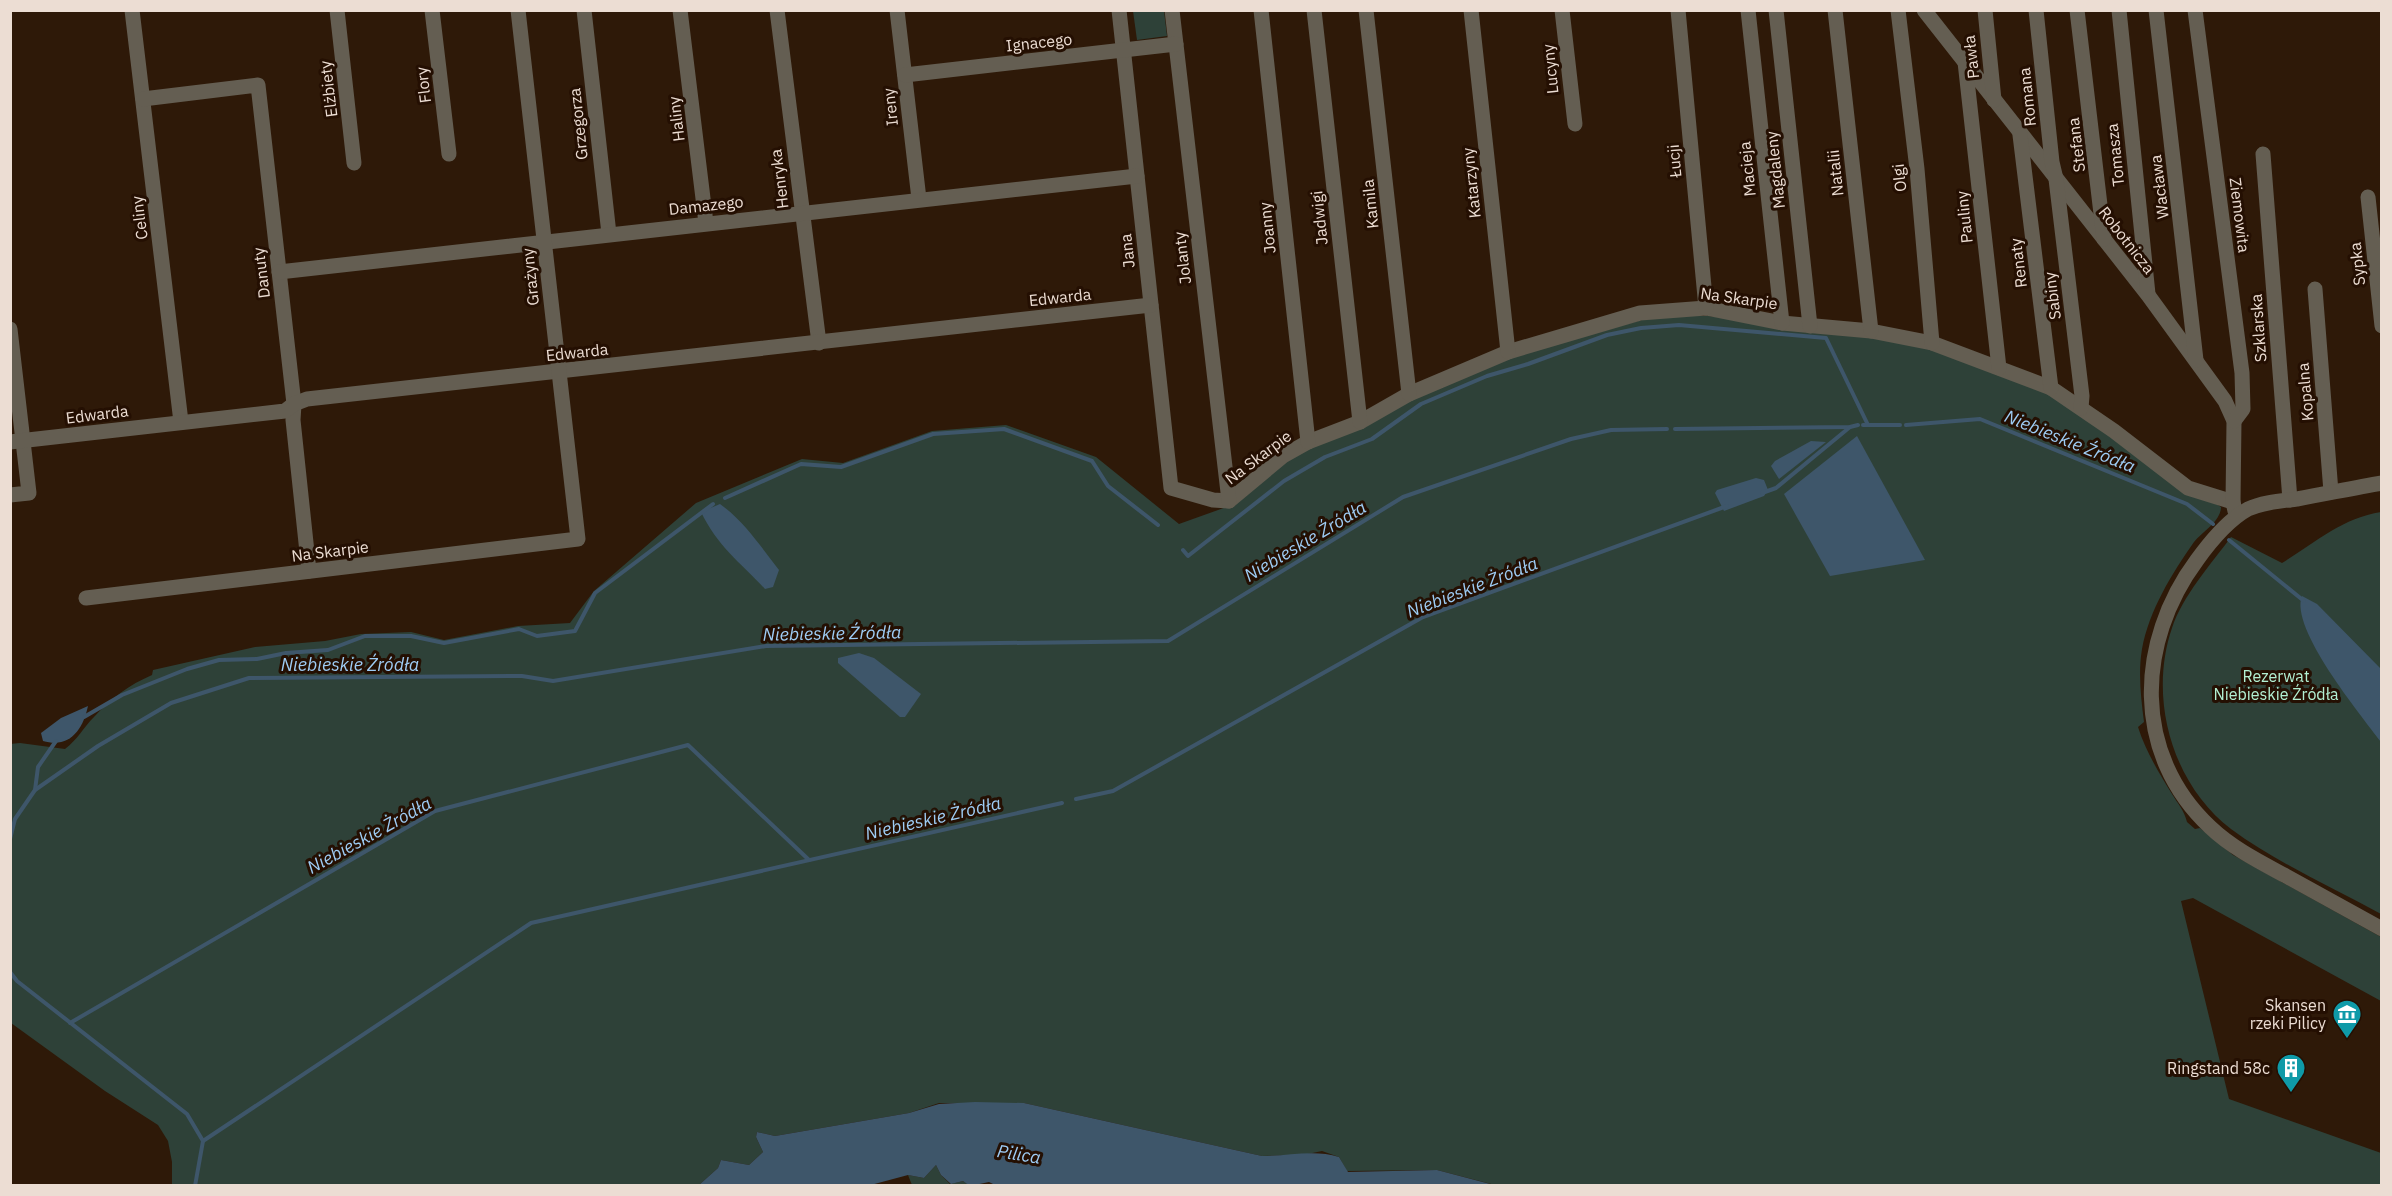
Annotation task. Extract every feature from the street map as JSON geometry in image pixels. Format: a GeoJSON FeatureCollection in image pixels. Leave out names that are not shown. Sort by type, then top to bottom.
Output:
{"type":"FeatureCollection","features":[{"type":"Feature","properties":{"kind":"street","name":"Celiny"},"geometry":{"type":"LineString","coordinates":[[132,10],[181,422]]}},
{"type":"Feature","properties":{"kind":"street","name":"Elżbiety"},"geometry":{"type":"LineString","coordinates":[[337,10],[354,164]]}},
{"type":"Feature","properties":{"kind":"street","name":"Flory"},"geometry":{"type":"LineString","coordinates":[[432,10],[449,154]]}},
{"type":"Feature","properties":{"kind":"street","name":"Grażyny"},"geometry":{"type":"LineString","coordinates":[[518,10],[578,540]]}},
{"type":"Feature","properties":{"kind":"street","name":"Grzegorza"},"geometry":{"type":"LineString","coordinates":[[584,10],[609,234]]}},
{"type":"Feature","properties":{"kind":"street","name":"Haliny"},"geometry":{"type":"LineString","coordinates":[[680,10],[706,223]]}},
{"type":"Feature","properties":{"kind":"street","name":"Henryka"},"geometry":{"type":"LineString","coordinates":[[777,10],[819,343]]}},
{"type":"Feature","properties":{"kind":"street","name":"Ireny"},"geometry":{"type":"LineString","coordinates":[[897,10],[919,199]]}},
{"type":"Feature","properties":{"kind":"street","name":"Jana"},"geometry":{"type":"LineString","coordinates":[[1119,10],[1171,488]]}},
{"type":"Feature","properties":{"kind":"street","name":"Jolanty"},"geometry":{"type":"LineString","coordinates":[[1172,10],[1229,501]]}},
{"type":"Feature","properties":{"kind":"street","name":"Joanny"},"geometry":{"type":"LineString","coordinates":[[1261,10],[1308,442]]}},
{"type":"Feature","properties":{"kind":"street","name":"Jadwigi"},"geometry":{"type":"LineString","coordinates":[[1314,10],[1360,422]]}},
{"type":"Feature","properties":{"kind":"street","name":"Kamila"},"geometry":{"type":"LineString","coordinates":[[1366,10],[1410,394]]}},
{"type":"Feature","properties":{"kind":"street","name":"Katarzyny"},"geometry":{"type":"LineString","coordinates":[[1471,10],[1508,352]]}},
{"type":"Feature","properties":{"kind":"street","name":"Lucyny"},"geometry":{"type":"LineString","coordinates":[[1562,10],[1575,124]]}},
{"type":"Feature","properties":{"kind":"street","name":"Łucji"},"geometry":{"type":"LineString","coordinates":[[1678,10],[1706,308]]}},
{"type":"Feature","properties":{"kind":"street","name":"Macieja"},"geometry":{"type":"LineString","coordinates":[[1748,10],[1782,323]]}},
{"type":"Feature","properties":{"kind":"street","name":"Magdaleny"},"geometry":{"type":"LineString","coordinates":[[1776,10],[1810,326]]}},
{"type":"Feature","properties":{"kind":"street","name":"Natalii"},"geometry":{"type":"LineString","coordinates":[[1835,10],[1871,331]]}},
{"type":"Feature","properties":{"kind":"street","name":"Olgi"},"geometry":{"type":"LineString","coordinates":[[1898,10],[1917,169],[1932,343]]}},
{"type":"Feature","properties":{"kind":"street","name":"Robotnicza"},"geometry":{"type":"LineString","coordinates":[[1924,10],[2104,239],[2226,401],[2234,421],[2235,509]]}},
{"type":"Feature","properties":{"kind":"street","name":"Pawła"},"geometry":{"type":"LineString","coordinates":[[1985,10],[1994,100]]}},
{"type":"Feature","properties":{"kind":"street","name":"Romana"},"geometry":{"type":"LineString","coordinates":[[2036,10],[2052,162],[2056,179]]}},
{"type":"Feature","properties":{"kind":"street","name":"Stefana"},"geometry":{"type":"LineString","coordinates":[[2077,10],[2104,239]]}},
{"type":"Feature","properties":{"kind":"street","name":"Tomasza"},"geometry":{"type":"LineString","coordinates":[[2119,10],[2148,296]]}},
{"type":"Feature","properties":{"kind":"street","name":"Wacława"},"geometry":{"type":"LineString","coordinates":[[2156,10],[2196,360]]}},
{"type":"Feature","properties":{"kind":"street","name":"Ziemowita"},"geometry":{"type":"LineString","coordinates":[[2195,10],[2242,373],[2242,409],[2234,421]]}},
{"type":"Feature","properties":{"kind":"street","name":"Ignacego"},"geometry":{"type":"LineString","coordinates":[[905,75],[1176,44]]}},
{"type":"Feature","properties":{"kind":"street","name":"Pauliny"},"geometry":{"type":"LineString","coordinates":[[1965,62],[1999,368]]}},
{"type":"Feature","properties":{"kind":"street","name":"Danuty"},"geometry":{"type":"LineString","coordinates":[[143,99],[258,85],[294,404],[293,420],[309,571]]}},
{"type":"Feature","properties":{"kind":"street","name":"Renaty"},"geometry":{"type":"LineString","coordinates":[[2020,133],[2051,388]]}},
{"type":"Feature","properties":{"kind":"street","name":"Szklarska"},"geometry":{"type":"LineString","coordinates":[[2263,154],[2290,500]]}},
{"type":"Feature","properties":{"kind":"street","name":"Damazego"},"geometry":{"type":"LineString","coordinates":[[279,272],[1137,176]]}},
{"type":"Feature","properties":{"kind":"street","name":"Sabiny"},"geometry":{"type":"LineString","coordinates":[[2056,179],[2082,396],[2081,408]]}},
{"type":"Feature","properties":{"kind":"street","name":"Sypka"},"geometry":{"type":"LineString","coordinates":[[2368,197],[2382,326]]}},
{"type":"Feature","properties":{"kind":"street","name":"Kopalna"},"geometry":{"type":"LineString","coordinates":[[2315,289],[2331,492]]}},
{"type":"Feature","properties":{"kind":"street","name":"Edwarda"},"geometry":{"type":"LineString","coordinates":[[17,441],[285,411],[294,404],[307,399],[1151,305]]}},
{"type":"Feature","properties":{"kind":"street","name":"Na Skarpie"},"geometry":{"type":"LineString","coordinates":[[1171,488],[1213,500],[1229,501],[1283,456],[1308,442],[1360,422],[1410,394],[1508,352],[1640,313],[1706,308],[1782,323],[1871,331],[1932,343],[1999,368],[2051,388],[2188,488],[2235,509]]}},
{"type":"Feature","properties":{"kind":"street"},"geometry":{"type":"LineString","coordinates":[[10,328],[17,441],[29,493],[10,495]]}},
{"type":"Feature","properties":{"kind":"street"},"geometry":{"type":"LineString","coordinates":[[2382,483],[2235,509],[2178,586],[2162,623],[2154,650],[2151,676],[2152,705],[2161,749],[2181,791],[2199,816],[2222,837],[2259,861],[2382,929]]}},
{"type":"Feature","properties":{"kind":"street","name":"Na Skarpie"},"geometry":{"type":"LineString","coordinates":[[86,598],[578,540]]}},
{"type":"Feature","properties":{"kind":"green space"},"geometry":{"type":"Polygon","coordinates":[[[1133,11],[1164,11],[1167,36],[1137,40],[1133,11]]]}},
{"type":"Feature","properties":{"kind":"green space"},"geometry":{"type":"Polygon","coordinates":[[[1660,315],[1709,316],[1810,330],[1872,335],[1934,348],[2049,392],[2221,507],[2215,522],[2194,542],[2178,566],[2162,593],[2150,621],[2145,635],[2140,667],[2144,722],[2138,727],[2157,770],[2183,811],[2187,822],[2195,829],[2200,828],[2233,855],[2381,937],[2381,1001],[2193,898],[2181,901],[2229,1099],[2381,1153],[2381,1185],[1495,1185],[1437,1170],[1347,1171],[1339,1157],[1322,1151],[1303,1155],[1262,1156],[1024,1103],[939,1103],[909,1113],[775,1136],[757,1132],[756,1137],[763,1152],[749,1165],[721,1160],[718,1168],[699,1185],[172,1185],[172,1162],[168,1141],[158,1125],[105,1091],[11,1023],[10,744],[20,743],[65,749],[107,704],[128,688],[152,675],[153,670],[255,647],[325,641],[361,634],[411,632],[444,640],[518,626],[570,623],[594,591],[696,503],[802,459],[843,463],[932,431],[1006,425],[1096,457],[1179,524],[1232,505],[1284,458],[1413,397],[1514,355],[1660,315]]]}},
{"type":"Feature","properties":{"kind":"green space","name":"Rezerwat Niebieskie Źródła"},"geometry":{"type":"Polygon","coordinates":[[[2381,512],[2381,914],[2267,853],[2231,829],[2211,810],[2194,788],[2180,764],[2170,738],[2163,683],[2165,655],[2177,616],[2198,581],[2231,537],[2282,563],[2341,526],[2381,512]]]}},
{"type":"Feature","properties":{"kind":"green space"},"geometry":{"type":"Polygon","coordinates":[[[936,1165],[941,1175],[950,1184],[963,1181],[970,1185],[912,1185],[908,1175],[924,1178],[936,1165]]]}},
{"type":"Feature","properties":{"kind":"water"},"geometry":{"type":"Polygon","coordinates":[[[1857,436],[1925,560],[1830,576],[1784,494],[1857,436]]]}},
{"type":"Feature","properties":{"kind":"water"},"geometry":{"type":"Polygon","coordinates":[[[1811,441],[1826,442],[1779,479],[1771,466],[1775,461],[1811,441]]]}},
{"type":"Feature","properties":{"kind":"water"},"geometry":{"type":"Polygon","coordinates":[[[1756,478],[1764,480],[1768,490],[1764,496],[1724,511],[1715,493],[1717,490],[1756,478]]]}},
{"type":"Feature","properties":{"kind":"water"},"geometry":{"type":"Polygon","coordinates":[[[720,504],[744,526],[779,570],[773,587],[765,589],[730,554],[715,535],[701,512],[720,504]]]}},
{"type":"Feature","properties":{"kind":"water"},"geometry":{"type":"Polygon","coordinates":[[[2302,596],[2317,604],[2381,669],[2381,742],[2329,671],[2316,649],[2306,629],[2301,610],[2302,596]]]}},
{"type":"Feature","properties":{"kind":"water"},"geometry":{"type":"Polygon","coordinates":[[[859,653],[874,658],[921,694],[905,717],[900,717],[838,663],[838,658],[859,653]]]}},
{"type":"Feature","properties":{"kind":"water"},"geometry":{"type":"Polygon","coordinates":[[[88,706],[79,729],[68,740],[52,743],[43,741],[41,733],[61,718],[88,706]]]}},
{"type":"Feature","properties":{"kind":"water","name":"Pilica"},"geometry":{"type":"Polygon","coordinates":[[[1024,1103],[1262,1156],[1320,1153],[1339,1157],[1348,1172],[1437,1170],[1494,1185],[997,1186],[989,1182],[970,1186],[963,1181],[951,1184],[941,1175],[936,1165],[924,1178],[908,1175],[867,1186],[699,1185],[718,1168],[721,1160],[749,1165],[763,1152],[756,1137],[757,1132],[775,1136],[909,1113],[939,1104],[1024,1103]]]}},
{"type":"Feature","properties":{"kind":"waterway"},"geometry":{"type":"LineString","coordinates":[[1183,550],[1188,556],[1284,481],[1325,457],[1372,439],[1421,404],[1487,376],[1528,364],[1607,335],[1641,328],[1679,325],[1826,338],[1868,425]]}},
{"type":"Feature","properties":{"kind":"waterway","name":"Niebieskie Źródła"},"geometry":{"type":"LineString","coordinates":[[1906,425],[1980,419],[2187,504],[2213,524]]}},
{"type":"Feature","properties":{"kind":"waterway","name":"Niebieskie Źródła"},"geometry":{"type":"LineString","coordinates":[[1675,429],[1850,427],[1858,425]]}},
{"type":"Feature","properties":{"kind":"waterway","name":"Niebieskie Źródła"},"geometry":{"type":"LineString","coordinates":[[1863,425],[1900,425]]}},
{"type":"Feature","properties":{"kind":"waterway","name":"Niebieskie Żródła"},"geometry":{"type":"LineString","coordinates":[[1762,493],[1776,488],[1850,427]]}},
{"type":"Feature","properties":{"kind":"waterway"},"geometry":{"type":"LineString","coordinates":[[725,498],[801,464],[841,467],[933,434],[1004,429],[1092,461],[1108,486],[1158,525]]}},
{"type":"Feature","properties":{"kind":"waterway","name":"Niebieskie Źródła"},"geometry":{"type":"LineString","coordinates":[[10,839],[15,819],[35,790],[98,746],[171,703],[249,678],[522,676],[553,681],[766,646],[1168,641],[1403,497],[1571,439],[1611,430],[1667,429]]}},
{"type":"Feature","properties":{"kind":"waterway"},"geometry":{"type":"LineString","coordinates":[[84,717],[122,695],[187,669],[219,660],[257,659],[286,653],[328,650],[365,636],[411,636],[444,643],[519,629],[537,636],[575,631],[595,593],[713,504]]}},
{"type":"Feature","properties":{"kind":"waterway","name":"Niebieskie Żródła"},"geometry":{"type":"LineString","coordinates":[[1076,799],[1113,791],[1423,617],[1727,506]]}},
{"type":"Feature","properties":{"kind":"waterway","name":"Niebieskie Źródła"},"geometry":{"type":"LineString","coordinates":[[2229,540],[2304,601]]}},
{"type":"Feature","properties":{"kind":"waterway"},"geometry":{"type":"LineString","coordinates":[[35,790],[38,767],[56,741]]}},
{"type":"Feature","properties":{"kind":"waterway","name":"Niebieskie Żródła"},"geometry":{"type":"LineString","coordinates":[[70,1023],[435,811],[688,745],[809,860]]}},
{"type":"Feature","properties":{"kind":"waterway","name":"Niebieskie Żródła"},"geometry":{"type":"LineString","coordinates":[[203,1141],[531,923],[1062,803]]}},
{"type":"Feature","properties":{"kind":"waterway","name":"Niebieskie Źródła"},"geometry":{"type":"LineString","coordinates":[[10,972],[17,981],[187,1114],[203,1141],[195,1186]]}},
{"type":"Feature","properties":{"kind":"place","name":"Skansen rzeki Pilicy"},"geometry":{"type":"Point","coordinates":[2347,1040]}},
{"type":"Feature","properties":{"kind":"place","name":"Ringstand 58c"},"geometry":{"type":"Point","coordinates":[2291,1094]}}]}
